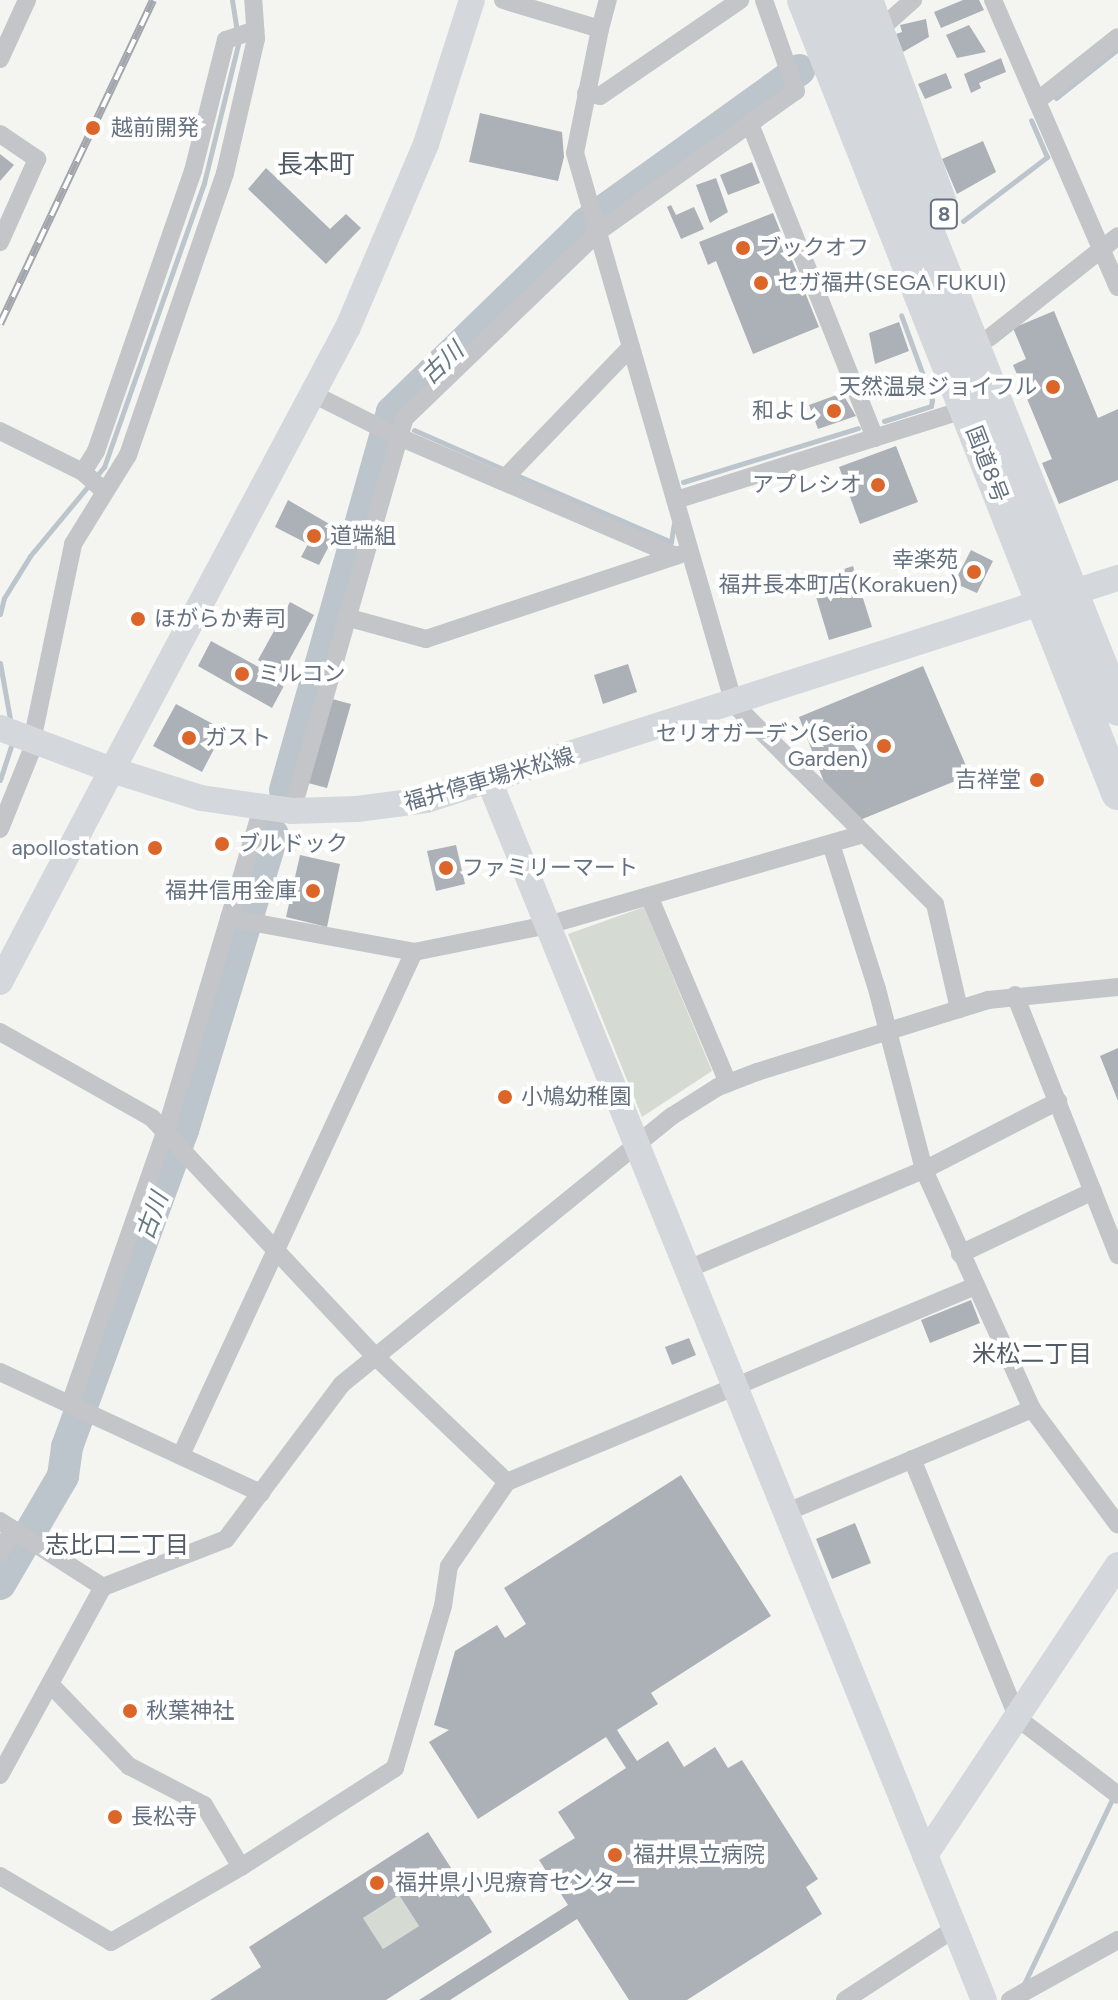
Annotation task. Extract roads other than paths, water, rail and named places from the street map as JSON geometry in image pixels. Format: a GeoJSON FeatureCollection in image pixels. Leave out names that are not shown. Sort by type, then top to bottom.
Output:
{"type":"FeatureCollection","features":[{"type":"Feature","properties":{"kind":"highway","name":"国道8号"},"geometry":{"type":"LineString","coordinates":[[804,0],[1118,793]]}},
{"type":"Feature","properties":{"kind":"highway","name":"国道8号"},"geometry":{"type":"LineString","coordinates":[[835,0],[1118,709]]}},
{"type":"Feature","properties":{"kind":"highway","name":"8"},"geometry":{"type":"LineString","coordinates":[[872,15],[989,338],[1009,433]]}},
{"type":"Feature","properties":{"kind":"street"},"geometry":{"type":"LineString","coordinates":[[0,829],[33,742],[73,544],[128,455],[225,173],[255,30],[253,0]]}},
{"type":"Feature","properties":{"kind":"street"},"geometry":{"type":"LineString","coordinates":[[0,982],[348,327],[426,144],[472,0]]}},
{"type":"Feature","properties":{"kind":"street"},"geometry":{"type":"LineString","coordinates":[[503,0],[600,29]]}},
{"type":"Feature","properties":{"kind":"street"},"geometry":{"type":"LineString","coordinates":[[608,0],[575,153],[676,500],[683,554],[734,704],[935,904],[959,1009]]}},
{"type":"Feature","properties":{"kind":"street"},"geometry":{"type":"LineString","coordinates":[[586,93],[600,96],[740,0]]}},
{"type":"Feature","properties":{"kind":"street"},"geometry":{"type":"LineString","coordinates":[[292,811],[397,436],[405,418],[598,232],[796,91],[793,75],[764,0]]}},
{"type":"Feature","properties":{"kind":"street"},"geometry":{"type":"LineString","coordinates":[[872,15],[913,0]]}},
{"type":"Feature","properties":{"kind":"street"},"geometry":{"type":"LineString","coordinates":[[993,0],[1118,287]]}},
{"type":"Feature","properties":{"kind":"street"},"geometry":{"type":"LineString","coordinates":[[0,59],[20,3]]}},
{"type":"Feature","properties":{"kind":"street"},"geometry":{"type":"LineString","coordinates":[[83,472],[96,451],[193,171],[226,40],[255,30]]}},
{"type":"Feature","properties":{"kind":"street"},"geometry":{"type":"LineString","coordinates":[[1037,101],[1118,37]]}},
{"type":"Feature","properties":{"kind":"street"},"geometry":{"type":"LineString","coordinates":[[750,124],[875,438]]}},
{"type":"Feature","properties":{"kind":"street"},"geometry":{"type":"LineString","coordinates":[[0,134],[37,159],[0,242]]}},
{"type":"Feature","properties":{"kind":"street"},"geometry":{"type":"LineString","coordinates":[[989,338],[1118,236]]}},
{"type":"Feature","properties":{"kind":"street"},"geometry":{"type":"LineString","coordinates":[[502,481],[631,347]]}},
{"type":"Feature","properties":{"kind":"street"},"geometry":{"type":"LineString","coordinates":[[313,394],[397,436],[683,554]]}},
{"type":"Feature","properties":{"kind":"street"},"geometry":{"type":"LineString","coordinates":[[676,500],[966,409]]}},
{"type":"Feature","properties":{"kind":"street"},"geometry":{"type":"LineString","coordinates":[[0,431],[83,472],[104,491]]}},
{"type":"Feature","properties":{"kind":"street"},"geometry":{"type":"LineString","coordinates":[[346,617],[426,639],[683,554]]}},
{"type":"Feature","properties":{"kind":"street","name":"福井停車場米松線"},"geometry":{"type":"LineString","coordinates":[[0,728],[181,794],[292,811],[402,805],[490,783],[1118,578]]}},
{"type":"Feature","properties":{"kind":"street"},"geometry":{"type":"LineString","coordinates":[[490,783],[984,2000]]}},
{"type":"Feature","properties":{"kind":"street"},"geometry":{"type":"LineString","coordinates":[[70,1404],[166,1130],[262,808]]}},
{"type":"Feature","properties":{"kind":"street"},"geometry":{"type":"LineString","coordinates":[[229,918],[414,952],[548,925],[864,834]]}},
{"type":"Feature","properties":{"kind":"street"},"geometry":{"type":"LineString","coordinates":[[831,844],[924,1170],[1032,1409],[1118,1525]]}},
{"type":"Feature","properties":{"kind":"street"},"geometry":{"type":"LineString","coordinates":[[649,896],[728,1083]]}},
{"type":"Feature","properties":{"kind":"street"},"geometry":{"type":"LineString","coordinates":[[181,1455],[279,1251],[414,952]]}},
{"type":"Feature","properties":{"kind":"street"},"geometry":{"type":"LineString","coordinates":[[0,1775],[103,1587],[226,1539],[342,1384],[637,1142],[728,1083],[959,1009],[1015,995],[1118,987]]}},
{"type":"Feature","properties":{"kind":"street"},"geometry":{"type":"LineString","coordinates":[[1015,995],[1118,1255]]}},
{"type":"Feature","properties":{"kind":"street"},"geometry":{"type":"LineString","coordinates":[[0,1032],[166,1130],[376,1357],[507,1482]]}},
{"type":"Feature","properties":{"kind":"street"},"geometry":{"type":"LineString","coordinates":[[688,1269],[924,1170],[1058,1101]]}},
{"type":"Feature","properties":{"kind":"street"},"geometry":{"type":"LineString","coordinates":[[960,1254],[1093,1191]]}},
{"type":"Feature","properties":{"kind":"street"},"geometry":{"type":"LineString","coordinates":[[0,1876],[111,1942],[241,1867],[395,1768],[443,1606],[449,1566],[507,1482],[975,1286]]}},
{"type":"Feature","properties":{"kind":"street"},"geometry":{"type":"LineString","coordinates":[[0,1372],[261,1493]]}},
{"type":"Feature","properties":{"kind":"street"},"geometry":{"type":"LineString","coordinates":[[787,1512],[1032,1409]]}},
{"type":"Feature","properties":{"kind":"street"},"geometry":{"type":"LineString","coordinates":[[912,1459],[1016,1717],[1118,1795]]}},
{"type":"Feature","properties":{"kind":"street"},"geometry":{"type":"LineString","coordinates":[[0,1553],[6,1525],[103,1587]]}},
{"type":"Feature","properties":{"kind":"street"},"geometry":{"type":"LineString","coordinates":[[925,1855],[1118,1565]]}},
{"type":"Feature","properties":{"kind":"street"},"geometry":{"type":"LineString","coordinates":[[50,1684],[129,1766],[204,1805],[241,1867]]}},
{"type":"Feature","properties":{"kind":"street"},"geometry":{"type":"LineString","coordinates":[[845,2000],[954,1929]]}},
{"type":"Feature","properties":{"kind":"street"},"geometry":{"type":"LineString","coordinates":[[1010,2000],[1118,1940]]}},
{"type":"Feature","properties":{"kind":"waterway"},"geometry":{"type":"LineString","coordinates":[[232,0],[237,31]]}},
{"type":"Feature","properties":{"kind":"waterway"},"geometry":{"type":"LineString","coordinates":[[0,614],[4,598],[30,556],[104,467],[204,183],[239,40]]}},
{"type":"Feature","properties":{"kind":"waterway"},"geometry":{"type":"LineString","coordinates":[[1056,98],[1118,49]]}},
{"type":"Feature","properties":{"kind":"waterway","name":"古川"},"geometry":{"type":"LineString","coordinates":[[285,790],[392,412],[585,224],[799,70]]}},
{"type":"Feature","properties":{"kind":"waterway"},"geometry":{"type":"LineString","coordinates":[[963,221],[1047,157],[1031,120]]}},
{"type":"Feature","properties":{"kind":"waterway"},"geometry":{"type":"LineString","coordinates":[[884,421],[931,406],[932,400],[901,315]]}},
{"type":"Feature","properties":{"kind":"waterway"},"geometry":{"type":"LineString","coordinates":[[683,482],[858,428]]}},
{"type":"Feature","properties":{"kind":"waterway"},"geometry":{"type":"LineString","coordinates":[[414,430],[505,470]]}},
{"type":"Feature","properties":{"kind":"waterway"},"geometry":{"type":"LineString","coordinates":[[514,474],[671,542],[674,524]]}},
{"type":"Feature","properties":{"kind":"waterway"},"geometry":{"type":"LineString","coordinates":[[0,663],[11,725]]}},
{"type":"Feature","properties":{"kind":"waterway"},"geometry":{"type":"LineString","coordinates":[[0,780],[12,743]]}},
{"type":"Feature","properties":{"kind":"waterway","name":"古川"},"geometry":{"type":"LineString","coordinates":[[0,1584],[63,1476],[67,1447],[183,1130],[273,834]]}},
{"type":"Feature","properties":{"kind":"waterway"},"geometry":{"type":"LineString","coordinates":[[1023,1986],[1113,1797]]}},
{"type":"Feature","properties":{"kind":"railway"},"geometry":{"type":"LineString","coordinates":[[0,324],[153,0]]}},
{"type":"Feature","properties":{"kind":"place","name":"越前開発"},"geometry":{"type":"Point","coordinates":[93,128]}},
{"type":"Feature","properties":{"kind":"place","name":"ブックオフ"},"geometry":{"type":"Point","coordinates":[743,248]}},
{"type":"Feature","properties":{"kind":"place","name":"セガ福井(SEGA FUKUI)"},"geometry":{"type":"Point","coordinates":[761,283]}},
{"type":"Feature","properties":{"kind":"place","name":"天然温泉ジョイフル"},"geometry":{"type":"Point","coordinates":[1053,387]}},
{"type":"Feature","properties":{"kind":"place","name":"和よし"},"geometry":{"type":"Point","coordinates":[834,411]}},
{"type":"Feature","properties":{"kind":"place","name":"アプレシオ"},"geometry":{"type":"Point","coordinates":[878,485]}},
{"type":"Feature","properties":{"kind":"place","name":"道端組"},"geometry":{"type":"Point","coordinates":[314,536]}},
{"type":"Feature","properties":{"kind":"place","name":"幸楽苑 福井長本町店(Korakuen)"},"geometry":{"type":"Point","coordinates":[974,572]}},
{"type":"Feature","properties":{"kind":"place","name":"ほがらか寿司"},"geometry":{"type":"Point","coordinates":[138,619]}},
{"type":"Feature","properties":{"kind":"place","name":"ミルコン"},"geometry":{"type":"Point","coordinates":[242,674]}},
{"type":"Feature","properties":{"kind":"place","name":"ガスト"},"geometry":{"type":"Point","coordinates":[189,738]}},
{"type":"Feature","properties":{"kind":"place","name":"セリオガーデン(Serio Garden)"},"geometry":{"type":"Point","coordinates":[884,746]}},
{"type":"Feature","properties":{"kind":"place","name":"吉祥堂"},"geometry":{"type":"Point","coordinates":[1037,780]}},
{"type":"Feature","properties":{"kind":"place","name":"ブルドック"},"geometry":{"type":"Point","coordinates":[222,844]}},
{"type":"Feature","properties":{"kind":"place","name":"apollostation"},"geometry":{"type":"Point","coordinates":[155,848]}},
{"type":"Feature","properties":{"kind":"place","name":"ファミリーマート"},"geometry":{"type":"Point","coordinates":[446,868]}},
{"type":"Feature","properties":{"kind":"place","name":"福井信用金庫"},"geometry":{"type":"Point","coordinates":[313,891]}},
{"type":"Feature","properties":{"kind":"place","name":"小鳩幼稚園"},"geometry":{"type":"Point","coordinates":[505,1097]}},
{"type":"Feature","properties":{"kind":"place","name":"秋葉神社"},"geometry":{"type":"Point","coordinates":[130,1711]}},
{"type":"Feature","properties":{"kind":"place","name":"長松寺"},"geometry":{"type":"Point","coordinates":[115,1817]}},
{"type":"Feature","properties":{"kind":"place","name":"福井県立病院"},"geometry":{"type":"Point","coordinates":[615,1855]}},
{"type":"Feature","properties":{"kind":"place","name":"福井県小児療育センター"},"geometry":{"type":"Point","coordinates":[377,1883]}},
{"type":"Feature","properties":{"kind":"district","name":"長本町"},"geometry":{"type":"Point","coordinates":[316,165]}},
{"type":"Feature","properties":{"kind":"district","name":"米松二丁目"},"geometry":{"type":"Point","coordinates":[1032,1354]}},
{"type":"Feature","properties":{"kind":"district","name":"志比口二丁目"},"geometry":{"type":"Point","coordinates":[117,1545]}}]}
